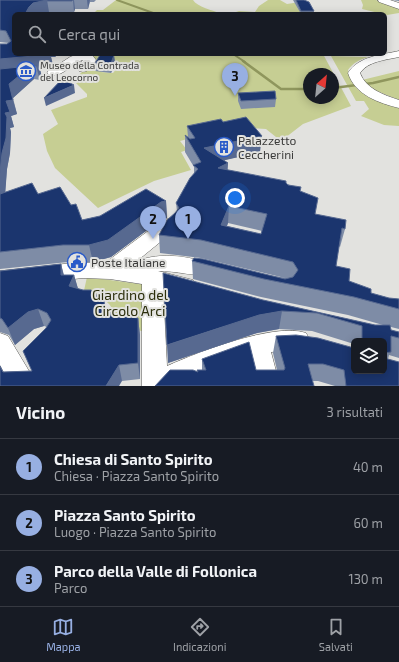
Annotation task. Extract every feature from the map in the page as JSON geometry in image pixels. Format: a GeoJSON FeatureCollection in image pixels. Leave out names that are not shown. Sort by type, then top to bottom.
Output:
{"type":"FeatureCollection","features":[{"type":"Feature","properties":{"kind":"street"},"geometry":{"type":"LineString","coordinates":[[382,0],[399,6]]}},
{"type":"Feature","properties":{"kind":"street"},"geometry":{"type":"LineString","coordinates":[[399,54],[359,66],[354,73],[356,80],[366,89],[382,98],[399,104]]}},
{"type":"Feature","properties":{"kind":"street"},"geometry":{"type":"LineString","coordinates":[[53,72],[60,70],[75,58],[81,56],[90,59],[83,69]]}},
{"type":"Feature","properties":{"kind":"street"},"geometry":{"type":"LineString","coordinates":[[108,272],[145,245],[168,225]]}},
{"type":"Feature","properties":{"kind":"street"},"geometry":{"type":"LineString","coordinates":[[213,271],[182,265],[155,264],[141,267],[155,385],[189,378],[257,344],[285,340],[318,344]]}},
{"type":"Feature","properties":{"kind":"street"},"geometry":{"type":"LineString","coordinates":[[0,279],[74,271],[108,272],[142,276],[205,292]]}},
{"type":"Feature","properties":{"kind":"street"},"geometry":{"type":"LineString","coordinates":[[257,344],[266,386]]}},
{"type":"Feature","properties":{"kind":"street"},"geometry":{"type":"LineString","coordinates":[[9,354],[25,386]]}},
{"type":"Feature","properties":{"kind":"green space"},"geometry":{"type":"Polygon","coordinates":[[[116,0],[193,0],[202,6],[216,12],[95,12],[97,10],[103,10],[116,0]]]}},
{"type":"Feature","properties":{"kind":"green space"},"geometry":{"type":"Polygon","coordinates":[[[268,0],[280,0],[287,4],[300,2],[301,12],[255,12],[259,6],[268,0]]]}},
{"type":"Feature","properties":{"kind":"green space"},"geometry":{"type":"Polygon","coordinates":[[[361,0],[376,0],[399,8],[399,13],[387,15],[387,12],[374,12],[362,9],[363,5],[361,0]]]}},
{"type":"Feature","properties":{"kind":"green space"},"geometry":{"type":"Polygon","coordinates":[[[324,56],[331,68],[303,68],[303,104],[339,104],[339,84],[351,106],[303,124],[281,141],[266,129],[233,127],[180,141],[187,150],[181,152],[191,170],[154,181],[98,208],[55,168],[47,151],[43,134],[58,124],[51,110],[87,97],[87,94],[73,80],[82,72],[85,72],[88,67],[103,67],[101,72],[113,73],[118,67],[73,57],[324,56]]]}},
{"type":"Feature","properties":{"kind":"green space"},"geometry":{"type":"Polygon","coordinates":[[[331,56],[368,57],[356,62],[348,70],[350,78],[360,91],[367,96],[399,108],[399,126],[384,125],[361,116],[369,109],[364,101],[356,101],[331,56]]]}},
{"type":"Feature","properties":{"kind":"green space"},"geometry":{"type":"Polygon","coordinates":[[[399,71],[399,100],[372,89],[362,80],[399,71]]]}},
{"type":"Feature","properties":{"kind":"green space","name":"Giardino del Circolo Arci"},"geometry":{"type":"Polygon","coordinates":[[[87,277],[147,285],[147,332],[116,326],[113,311],[108,303],[99,298],[83,295],[87,277]]]}},
{"type":"Feature","properties":{"kind":"building"},"geometry":{"type":"Polygon","coordinates":[[[0,0],[47,0],[33,3],[26,12],[12,12],[12,56],[34,56],[0,59],[0,44],[7,44],[11,41],[6,31],[0,30],[0,0]]]}},
{"type":"Feature","properties":{"kind":"building"},"geometry":{"type":"Polygon","coordinates":[[[47,0],[73,0],[47,1],[47,0]]]}},
{"type":"Feature","properties":{"kind":"building"},"geometry":{"type":"Polygon","coordinates":[[[296,0],[304,0],[309,2],[314,11],[301,11],[296,0]]]}},
{"type":"Feature","properties":{"kind":"building"},"geometry":{"type":"Polygon","coordinates":[[[99,56],[114,56],[110,66],[94,65],[99,56]]]}},
{"type":"Feature","properties":{"kind":"building"},"geometry":{"type":"Polygon","coordinates":[[[39,65],[31,66],[9,84],[13,100],[6,101],[10,112],[5,113],[7,117],[6,138],[2,153],[0,173],[0,69],[39,65]]]}},
{"type":"Feature","properties":{"kind":"building"},"geometry":{"type":"Polygon","coordinates":[[[62,79],[74,85],[44,98],[62,79]]]}},
{"type":"Feature","properties":{"kind":"building"},"geometry":{"type":"Polygon","coordinates":[[[275,91],[276,99],[241,101],[238,93],[275,91]]]}},
{"type":"Feature","properties":{"kind":"building"},"geometry":{"type":"Polygon","coordinates":[[[246,117],[262,136],[204,148],[228,163],[218,168],[286,181],[288,185],[301,187],[300,191],[318,198],[315,214],[346,220],[345,229],[342,228],[336,266],[350,269],[349,281],[371,289],[371,293],[399,299],[399,309],[354,297],[264,279],[192,261],[194,258],[203,259],[285,279],[293,277],[298,270],[293,262],[201,240],[159,235],[167,220],[179,208],[176,203],[190,178],[198,169],[193,165],[201,162],[185,135],[190,139],[195,138],[187,126],[221,119],[223,122],[246,117]],[[229,206],[221,225],[261,234],[267,214],[229,206]]]}},
{"type":"Feature","properties":{"kind":"building"},"geometry":{"type":"Polygon","coordinates":[[[32,183],[38,194],[60,187],[71,205],[76,204],[82,220],[100,216],[146,189],[166,201],[161,202],[108,240],[89,245],[63,245],[0,252],[0,194],[32,183]]]}},
{"type":"Feature","properties":{"kind":"building"},"geometry":{"type":"Polygon","coordinates":[[[61,264],[61,275],[74,275],[69,286],[83,290],[91,290],[104,300],[105,311],[113,310],[112,315],[138,318],[138,363],[119,365],[106,386],[0,386],[0,366],[3,372],[32,371],[23,351],[46,328],[51,320],[47,313],[38,309],[28,312],[8,328],[0,318],[0,271],[61,264]]]}},
{"type":"Feature","properties":{"kind":"building"},"geometry":{"type":"Polygon","coordinates":[[[163,273],[263,300],[375,325],[390,325],[391,330],[399,332],[399,338],[391,336],[391,352],[387,353],[387,338],[362,338],[362,326],[317,313],[282,311],[259,315],[167,345],[163,273]]]}},
{"type":"Feature","properties":{"kind":"building"},"geometry":{"type":"Polygon","coordinates":[[[296,335],[318,338],[351,347],[351,374],[387,374],[387,359],[399,362],[399,386],[346,386],[344,370],[323,364],[308,364],[314,386],[155,386],[170,370],[193,370],[198,372],[197,370],[206,370],[202,359],[249,342],[256,370],[284,370],[285,368],[276,336],[296,335]]]}},
{"type":"Feature","properties":{"kind":"waterway"},"geometry":{"type":"LineString","coordinates":[[117,0],[150,12]]}},
{"type":"Feature","properties":{"kind":"waterway"},"geometry":{"type":"LineString","coordinates":[[236,56],[245,62]]}},
{"type":"Feature","properties":{"kind":"waterway"},"geometry":{"type":"LineString","coordinates":[[243,61],[281,89],[303,89]]}},
{"type":"Feature","properties":{"kind":"waterway"},"geometry":{"type":"LineString","coordinates":[[339,87],[373,83],[399,77]]}},
{"type":"Feature","properties":{"kind":"place","name":"Museo della Contrada del Leocorno"},"geometry":{"type":"Point","coordinates":[26,71]}},
{"type":"Feature","properties":{"kind":"place","name":"Parco della Valle di Follonica"},"geometry":{"type":"Point","coordinates":[235,96]}},
{"type":"Feature","properties":{"kind":"place","name":"Palazzetto Ceccherini"},"geometry":{"type":"Point","coordinates":[224,147]}},
{"type":"Feature","properties":{"kind":"place","name":"Piazza Santo Spirito"},"geometry":{"type":"Point","coordinates":[153,239]}},
{"type":"Feature","properties":{"kind":"place","name":"Chiesa di Santo Spirito"},"geometry":{"type":"Point","coordinates":[188,239]}},
{"type":"Feature","properties":{"kind":"place","name":"Poste Italiane"},"geometry":{"type":"Point","coordinates":[77,262]}}]}
